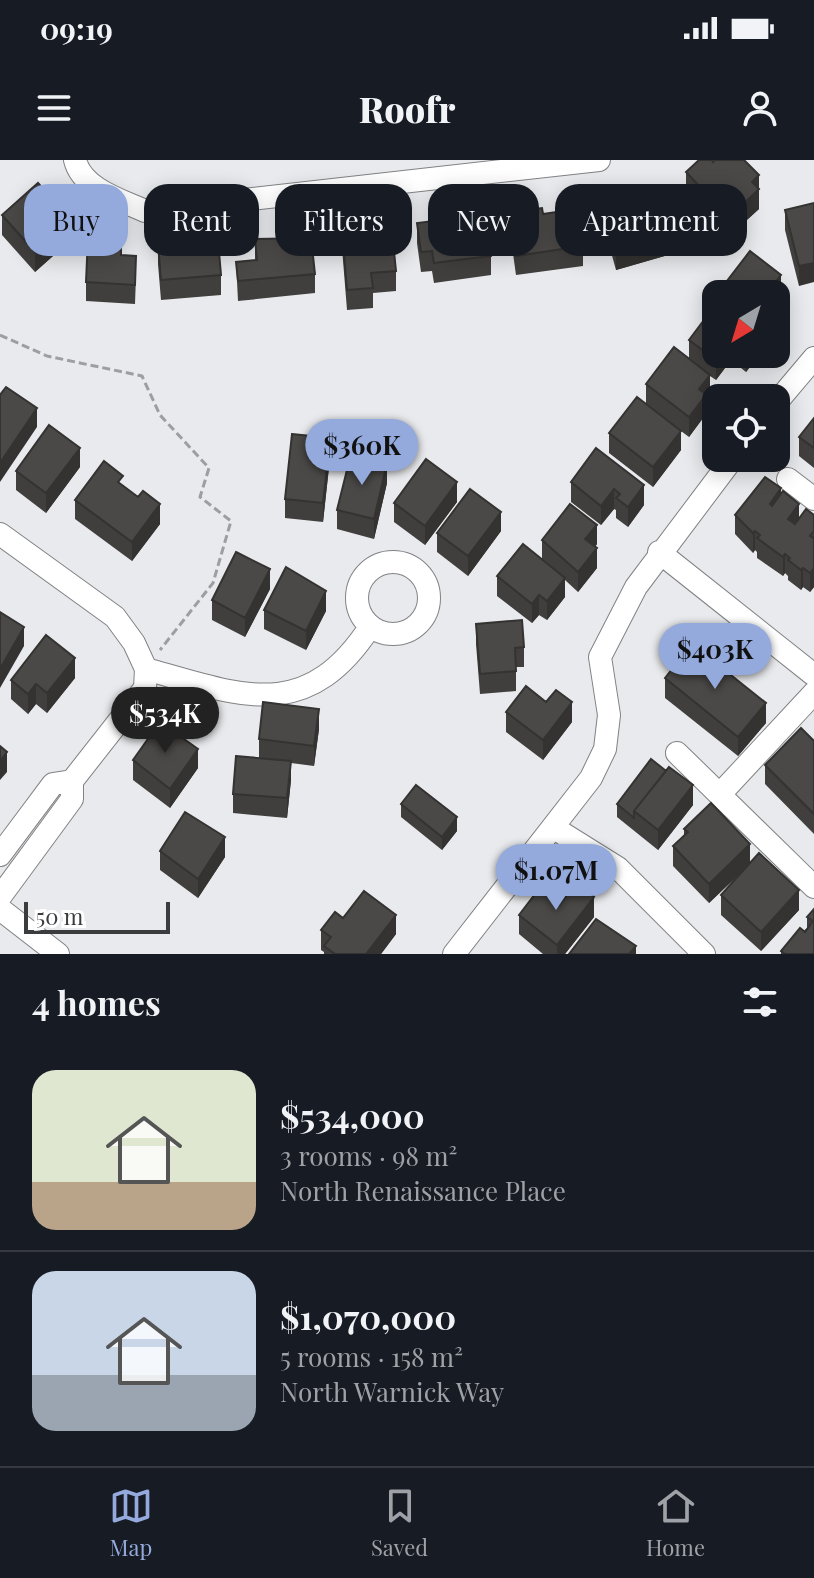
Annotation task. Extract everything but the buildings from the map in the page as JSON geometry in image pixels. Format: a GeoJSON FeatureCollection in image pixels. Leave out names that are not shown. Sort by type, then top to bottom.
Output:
{"type":"FeatureCollection","features":[{"type":"Feature","properties":{"kind":"street"},"geometry":{"type":"LineString","coordinates":[[76,164],[101,192],[145,211],[599,160]]}},
{"type":"Feature","properties":{"kind":"street"},"geometry":{"type":"LineString","coordinates":[[790,386],[814,358]]}},
{"type":"Feature","properties":{"kind":"street"},"geometry":{"type":"LineString","coordinates":[[454,954],[591,778],[605,749],[609,715],[600,657],[636,587],[659,552],[722,472]]}},
{"type":"Feature","properties":{"kind":"street"},"geometry":{"type":"LineString","coordinates":[[788,479],[814,499]]}},
{"type":"Feature","properties":{"kind":"street"},"geometry":{"type":"LineString","coordinates":[[0,534],[115,617],[134,643],[146,669],[145,688],[72,781],[72,799],[2,910],[58,954]]}},
{"type":"Feature","properties":{"kind":"street"},"geometry":{"type":"LineString","coordinates":[[659,552],[814,675]]}},
{"type":"Feature","properties":{"kind":"street"},"geometry":{"type":"LineString","coordinates":[[146,669],[234,694],[291,695],[329,676],[370,627]]}},
{"type":"Feature","properties":{"kind":"street"},"geometry":{"type":"LineString","coordinates":[[721,793],[814,693]]}},
{"type":"Feature","properties":{"kind":"street"},"geometry":{"type":"LineString","coordinates":[[677,753],[814,887]]}},
{"type":"Feature","properties":{"kind":"street"},"geometry":{"type":"LineString","coordinates":[[0,855],[53,784],[72,781]]}},
{"type":"Feature","properties":{"kind":"street"},"geometry":{"type":"LineString","coordinates":[[554,828],[618,868],[704,954]]}},
{"type":"Feature","properties":{"kind":"path"},"geometry":{"type":"LineString","coordinates":[[0,335],[47,356],[142,376],[160,415],[209,468],[200,497],[231,521],[213,583],[146,669]]}}]}
